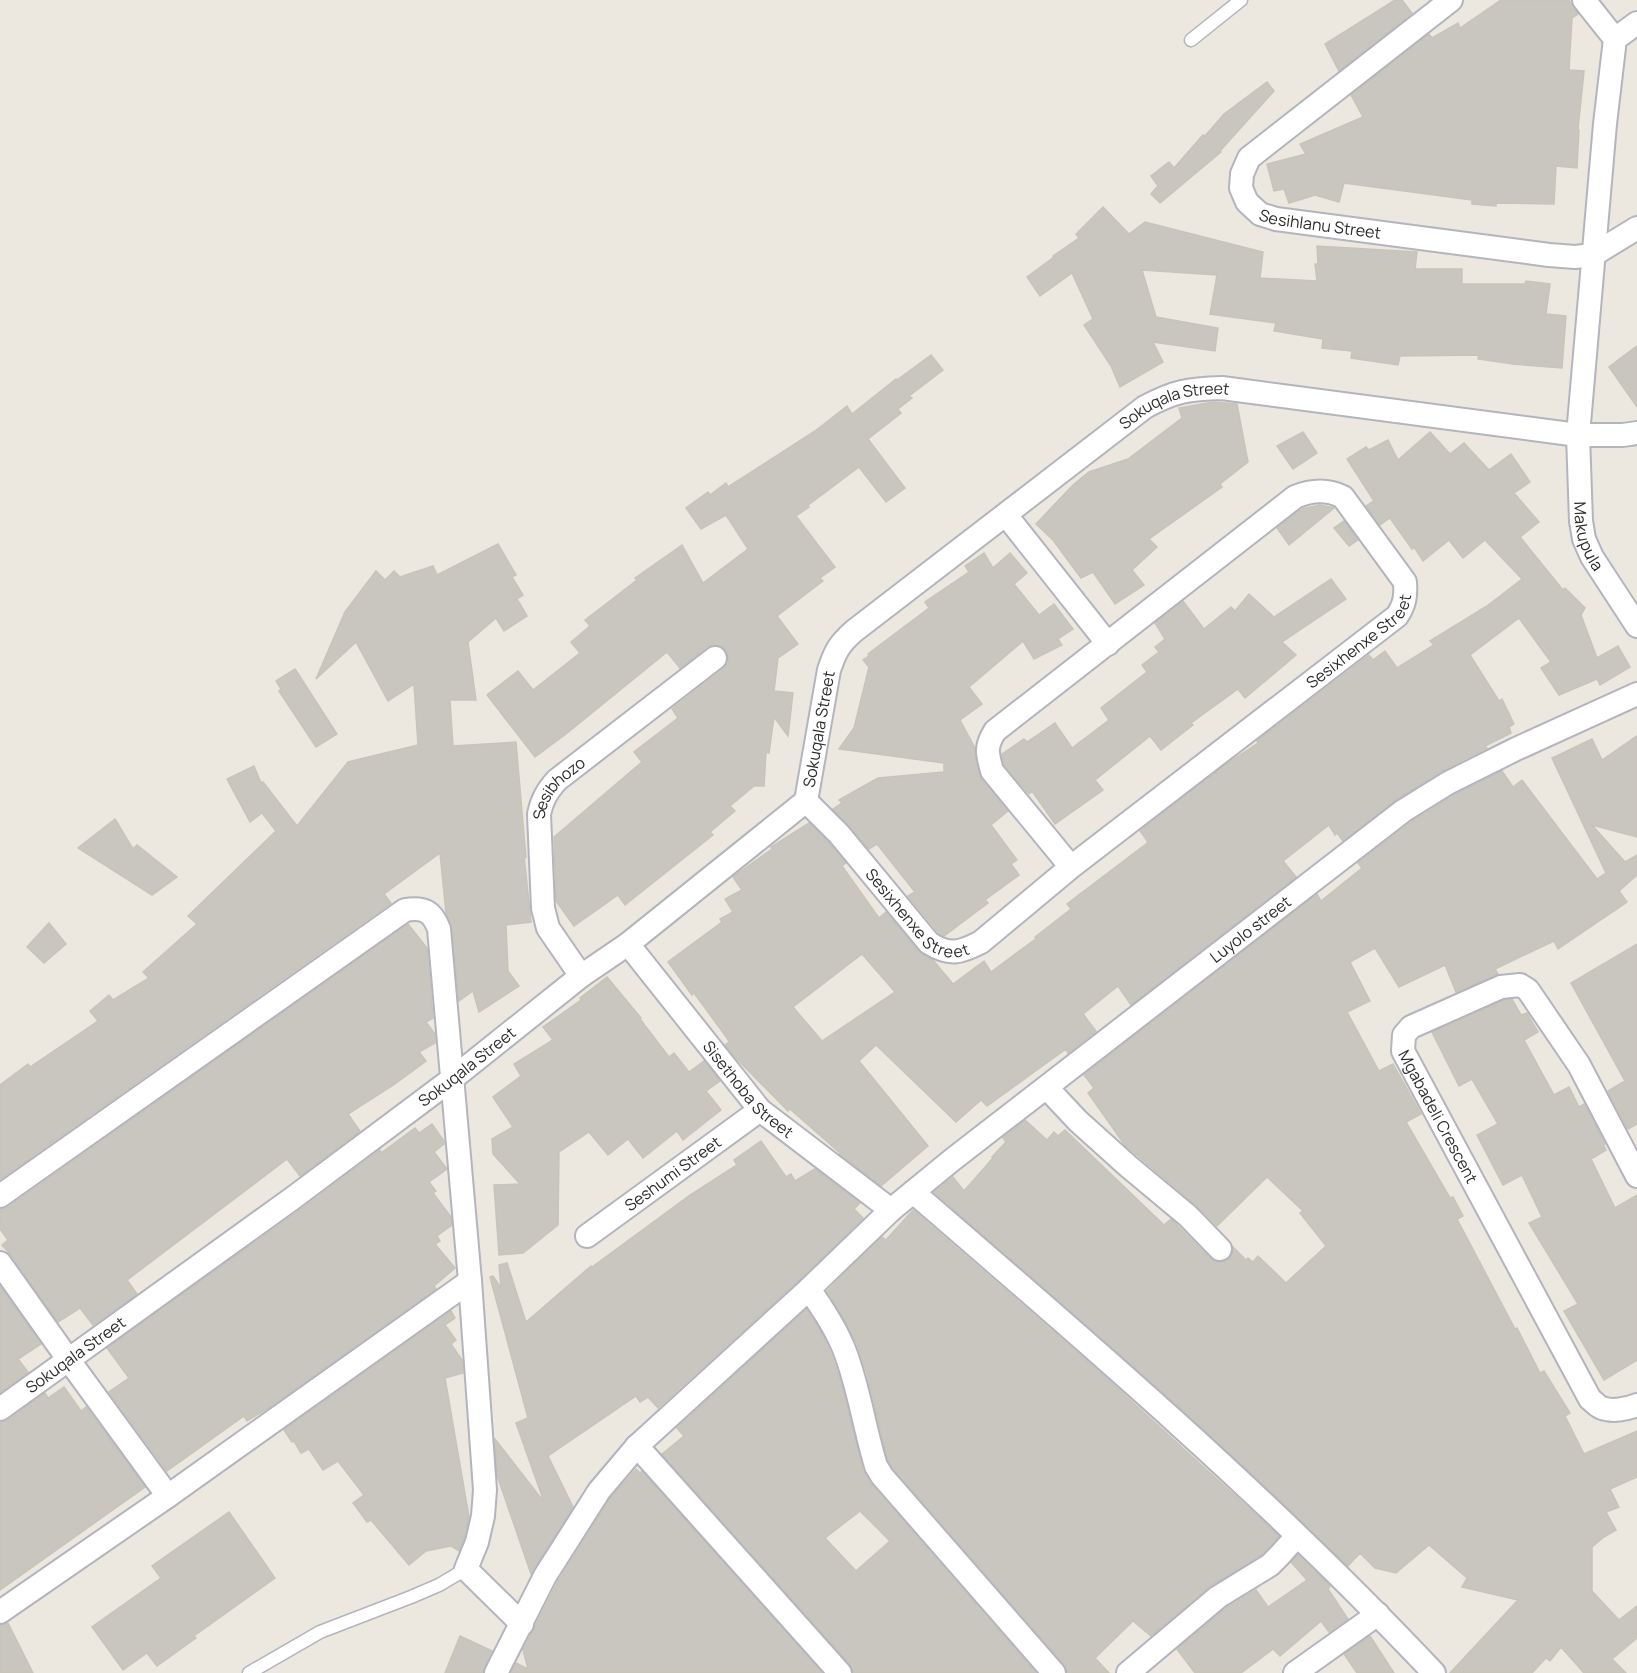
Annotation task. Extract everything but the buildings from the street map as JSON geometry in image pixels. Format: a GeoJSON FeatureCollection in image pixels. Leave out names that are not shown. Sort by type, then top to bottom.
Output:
{"type":"FeatureCollection","features":[{"type":"Feature","properties":{"kind":"street","name":"Sesihlanu Street"},"geometry":{"type":"LineString","coordinates":[[1451,0],[1250,158],[1242,174],[1241,188],[1247,202],[1260,214],[1276,219],[1549,255],[1575,257],[1593,255]]}},
{"type":"Feature","properties":{"kind":"street"},"geometry":{"type":"LineString","coordinates":[[1578,435],[1605,124],[1615,39],[1584,0]]}},
{"type":"Feature","properties":{"kind":"street"},"geometry":{"type":"LineString","coordinates":[[1615,39],[1637,23]]}},
{"type":"Feature","properties":{"kind":"street"},"geometry":{"type":"LineString","coordinates":[[1593,255],[1637,228]]}},
{"type":"Feature","properties":{"kind":"street","name":"Sokuqala Street"},"geometry":{"type":"LineString","coordinates":[[0,1409],[293,1198],[452,1079],[581,976],[628,944],[806,801],[829,670],[840,644],[1145,407],[1165,396],[1190,389],[1222,388],[1578,435],[1637,433]]}},
{"type":"Feature","properties":{"kind":"street","name":"Makupula"},"geometry":{"type":"LineString","coordinates":[[1578,435],[1581,521],[1584,539],[1592,557],[1637,626]]}},
{"type":"Feature","properties":{"kind":"street","name":"Sesixhenxe Street"},"geometry":{"type":"LineString","coordinates":[[806,801],[839,834],[929,943],[941,950],[954,952],[968,949],[981,942],[1071,867],[1397,616],[1404,606],[1405,582],[1343,497],[1321,491],[1306,492],[1295,497],[995,731],[989,742],[987,754],[992,771],[1071,867]]}},
{"type":"Feature","properties":{"kind":"street"},"geometry":{"type":"LineString","coordinates":[[1006,515],[1108,644]]}},
{"type":"Feature","properties":{"kind":"street","name":"Sesibhozo"},"geometry":{"type":"LineString","coordinates":[[581,976],[548,928],[543,908],[539,814],[542,802],[547,791],[557,780],[715,658]]}},
{"type":"Feature","properties":{"kind":"street","name":"Luyolo street"},"geometry":{"type":"LineString","coordinates":[[496,1673],[545,1576],[599,1491],[637,1446],[809,1289],[891,1210],[1403,811],[1448,783],[1516,749],[1637,694]]}},
{"type":"Feature","properties":{"kind":"street"},"geometry":{"type":"LineString","coordinates":[[0,1196],[405,910],[417,908],[427,912],[435,920],[439,929],[470,1281],[485,1490],[483,1516],[477,1542],[466,1569],[522,1624]]}},
{"type":"Feature","properties":{"kind":"street","name":"Sisethoba Street"},"geometry":{"type":"LineString","coordinates":[[628,944],[760,1110],[891,1210]]}},
{"type":"Feature","properties":{"kind":"street","name":"Mgabadeli Crescent"},"geometry":{"type":"LineString","coordinates":[[1637,1176],[1579,1065],[1528,990],[1520,986],[1501,987],[1411,1027],[1404,1035],[1403,1051],[1590,1400],[1601,1408],[1610,1410],[1637,1405]]}},
{"type":"Feature","properties":{"kind":"street"},"geometry":{"type":"LineString","coordinates":[[1047,1088],[1128,1166],[1188,1216],[1220,1249]]}},
{"type":"Feature","properties":{"kind":"street","name":"Seshumi Street"},"geometry":{"type":"LineString","coordinates":[[587,1236],[760,1110]]}},
{"type":"Feature","properties":{"kind":"street"},"geometry":{"type":"LineString","coordinates":[[913,1192],[1195,1440],[1378,1614],[1434,1673]]}},
{"type":"Feature","properties":{"kind":"street"},"geometry":{"type":"LineString","coordinates":[[0,1263],[168,1496]]}},
{"type":"Feature","properties":{"kind":"street"},"geometry":{"type":"LineString","coordinates":[[0,1612],[168,1496],[470,1281]]}},
{"type":"Feature","properties":{"kind":"street"},"geometry":{"type":"LineString","coordinates":[[809,1289],[843,1347],[858,1389],[874,1459],[882,1476],[1054,1673]]}},
{"type":"Feature","properties":{"kind":"street"},"geometry":{"type":"LineString","coordinates":[[637,1446],[840,1673]]}},
{"type":"Feature","properties":{"kind":"street"},"geometry":{"type":"LineString","coordinates":[[1128,1673],[1218,1597],[1270,1565],[1297,1536]]}},
{"type":"Feature","properties":{"kind":"street"},"geometry":{"type":"LineString","coordinates":[[1295,1673],[1378,1614]]}},
{"type":"Feature","properties":{"kind":"lane"},"geometry":{"type":"LineString","coordinates":[[1191,40],[1241,0]]}},
{"type":"Feature","properties":{"kind":"lane"},"geometry":{"type":"LineString","coordinates":[[249,1673],[320,1632],[439,1585],[466,1569]]}}]}
